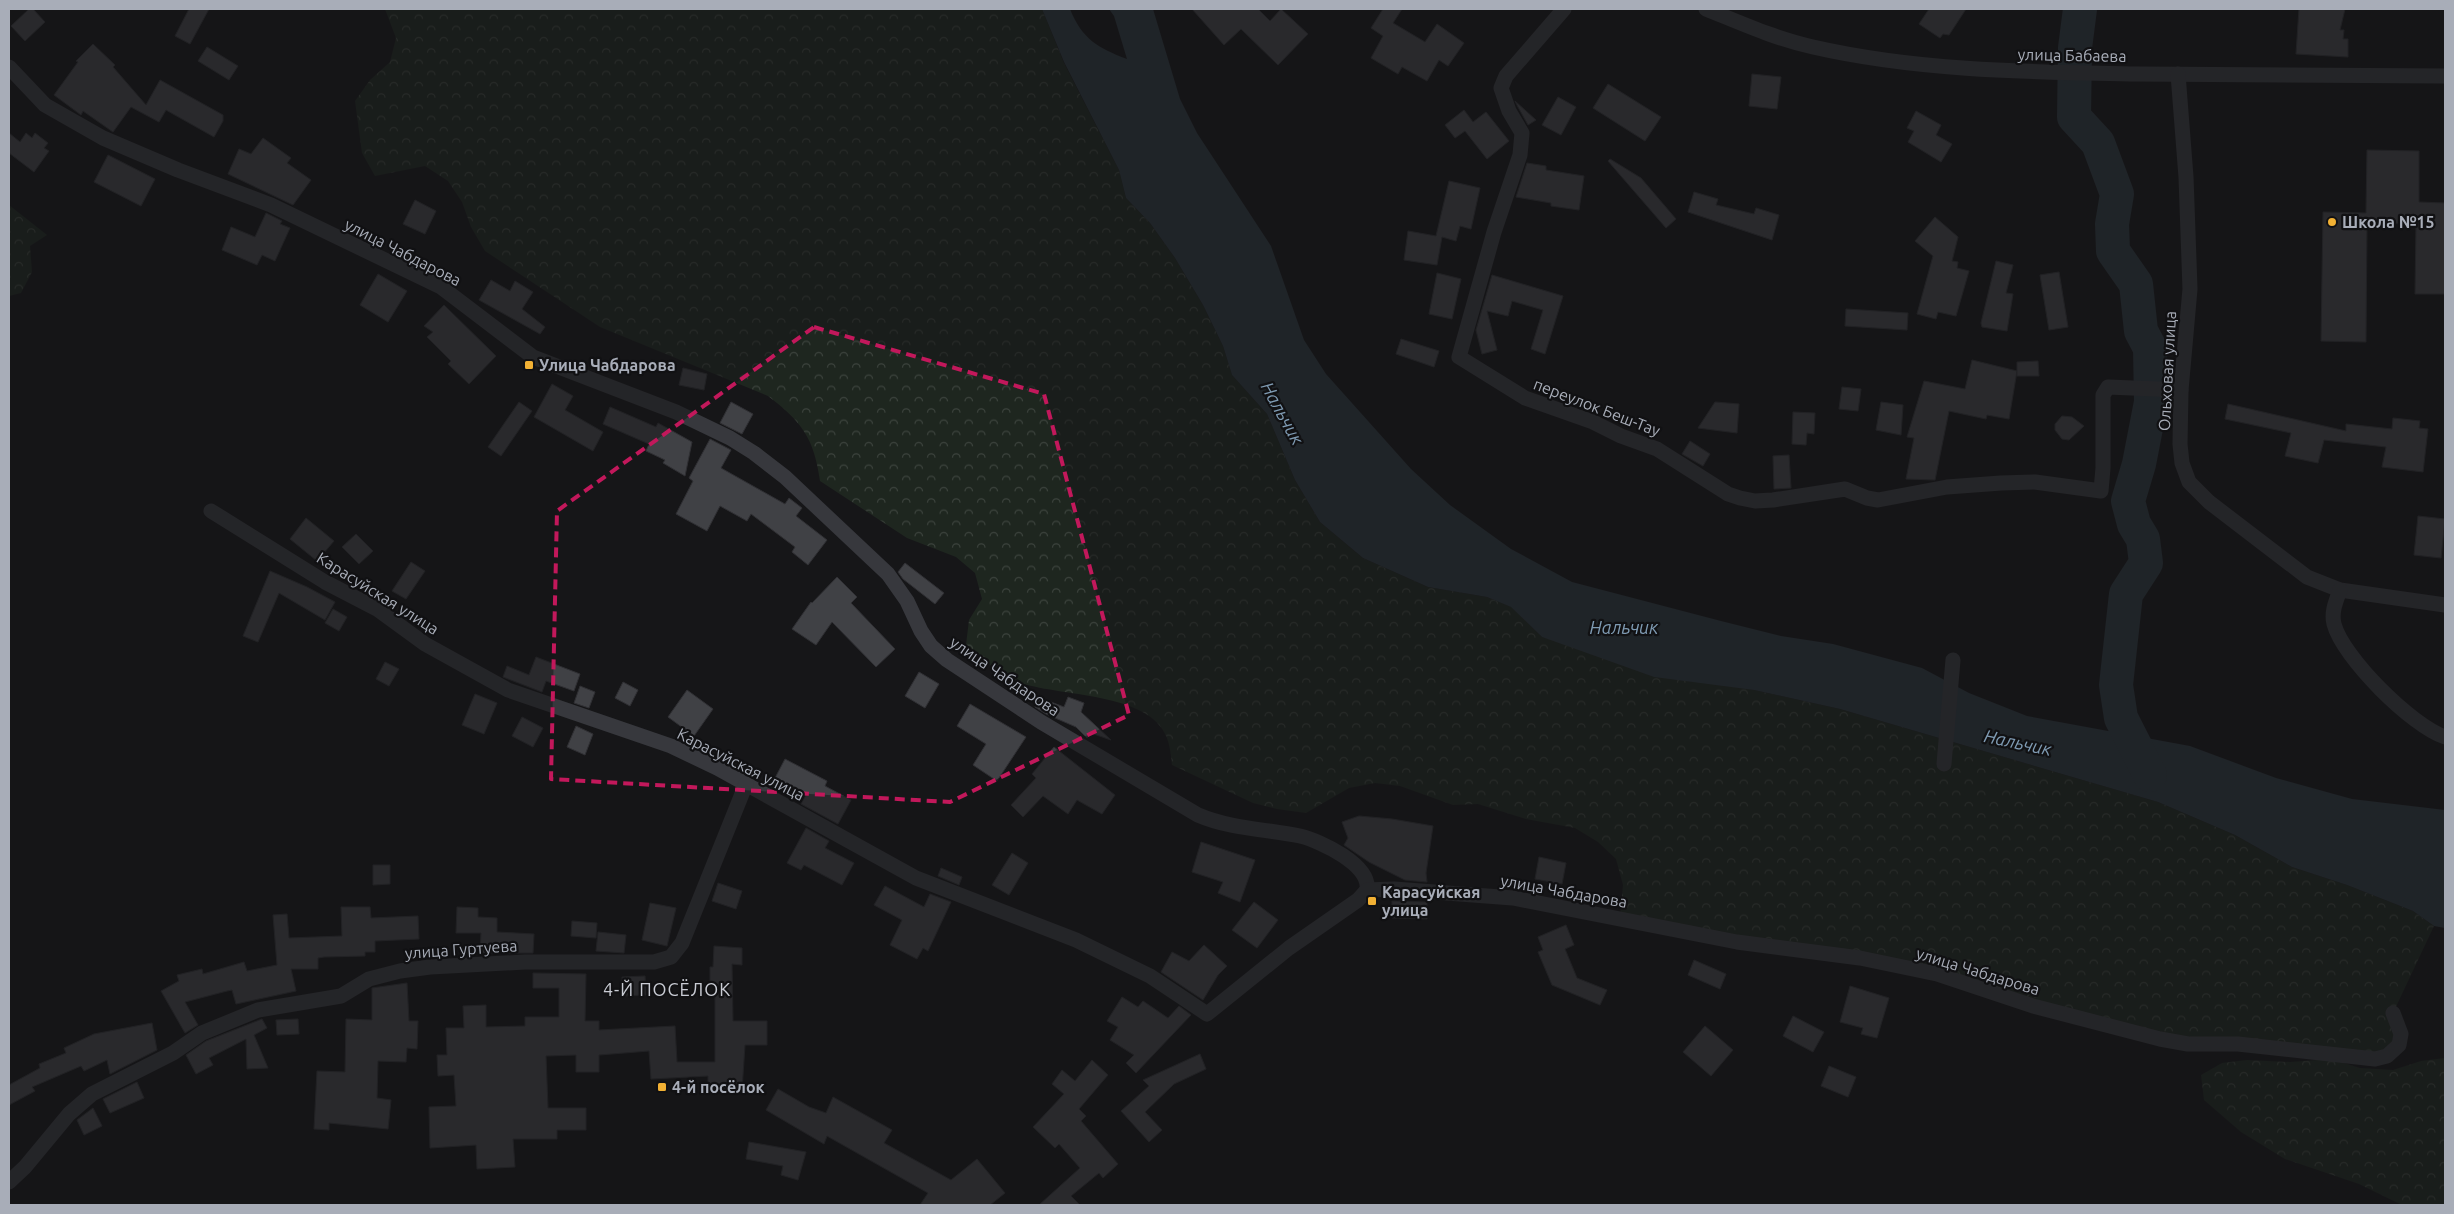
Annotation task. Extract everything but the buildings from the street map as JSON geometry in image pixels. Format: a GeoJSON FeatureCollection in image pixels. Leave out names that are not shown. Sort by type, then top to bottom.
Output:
{"type":"FeatureCollection","features":[{"type":"Feature","properties":{"kind":"street","name":"переулок Беш-Тау"},"geometry":{"type":"LineString","coordinates":[[1564,9],[1522,56],[1502,83],[1502,95],[1522,133],[1520,155],[1494,232],[1459,357],[1525,398],[1593,422],[1621,436],[1657,449],[1728,494],[1756,501],[1845,489],[1867,498],[1878,500],[1947,487],[2001,483],[2036,482],[2100,491],[2104,468],[2103,395],[2108,387],[2174,389]]}},
{"type":"Feature","properties":{"kind":"street","name":"улица Бабаева"},"geometry":{"type":"LineString","coordinates":[[1706,9],[1779,37],[1812,47],[1876,58],[2023,72],[2445,76]]}},
{"type":"Feature","properties":{"kind":"street","name":"улица Чабдарова"},"geometry":{"type":"LineString","coordinates":[[9,67],[45,105],[103,138],[178,170],[280,209],[440,288],[533,357],[676,412],[730,438],[754,453],[785,477],[888,574],[907,601],[921,631],[931,646],[947,660],[1041,722],[1198,815],[1229,825],[1300,836],[1352,861],[1362,871],[1368,883],[1368,890],[1394,889],[1513,898],[1736,942],[1860,958],[1937,974],[1997,996],[2160,1039],[2188,1044],[2211,1046],[2238,1044],[2376,1059],[2387,1056],[2399,1045],[2401,1034],[2393,1013]]}},
{"type":"Feature","properties":{"kind":"street","name":"Ольховая улица"},"geometry":{"type":"LineString","coordinates":[[2178,74],[2186,177],[2190,289],[2174,389],[2182,463],[2190,482],[2209,502],[2307,577],[2340,590],[2445,606]]}},
{"type":"Feature","properties":{"kind":"street","name":"Карасуйская улица"},"geometry":{"type":"LineString","coordinates":[[210,510],[325,582],[377,609],[425,644],[485,679],[535,701],[671,746],[746,784],[916,878],[1076,940],[1150,976],[1207,1014],[1289,948],[1358,900],[1368,890]]}},
{"type":"Feature","properties":{"kind":"street"},"geometry":{"type":"LineString","coordinates":[[2340,590],[2333,608],[2334,624],[2346,645],[2369,676],[2401,710],[2435,734],[2445,737]]}},
{"type":"Feature","properties":{"kind":"street"},"geometry":{"type":"LineString","coordinates":[[1944,760],[1953,662]]}},
{"type":"Feature","properties":{"kind":"street","name":"улица Гуртуева"},"geometry":{"type":"LineString","coordinates":[[9,1182],[26,1167],[69,1114],[92,1094],[173,1053],[202,1033],[258,1010],[341,996],[370,979],[400,971],[430,967],[525,962],[654,962],[671,957],[682,943],[693,918],[746,784]]}},
{"type":"Feature","properties":{"kind":"highlighted area"},"geometry":{"type":"Polygon","coordinates":[[[814,327],[1044,394],[1129,715],[950,802],[551,779],[557,511],[814,327]]]}},
{"type":"Feature","properties":{"kind":"green space"},"geometry":{"type":"Polygon","coordinates":[[[385,9],[1042,9],[1064,63],[1119,170],[1126,198],[1150,223],[1175,258],[1203,305],[1223,346],[1232,375],[1267,414],[1295,480],[1320,522],[1363,558],[1428,587],[1487,597],[1512,607],[1542,637],[1754,690],[1840,709],[2158,802],[2235,835],[2292,867],[2347,885],[2413,911],[2434,926],[2393,1013],[2401,1034],[2387,1056],[2211,1046],[1970,984],[1620,918],[1623,885],[1616,859],[1598,842],[1575,828],[1526,819],[1478,804],[1453,805],[1400,786],[1375,783],[1349,788],[1306,813],[1277,809],[1253,803],[1172,765],[1167,738],[1157,722],[1141,711],[1121,703],[1030,686],[1012,680],[995,669],[966,645],[969,620],[982,599],[975,573],[956,557],[907,538],[820,481],[814,453],[804,432],[790,414],[768,396],[600,327],[485,251],[471,227],[462,202],[448,181],[425,166],[375,176],[362,153],[355,101],[370,80],[390,62],[396,38],[385,9]]]}},
{"type":"Feature","properties":{"kind":"green space"},"geometry":{"type":"Polygon","coordinates":[[[9,205],[47,235],[30,246],[32,272],[21,293],[9,296],[9,205]]]}},
{"type":"Feature","properties":{"kind":"green space"},"geometry":{"type":"Polygon","coordinates":[[[2445,1058],[2445,1205],[2402,1205],[2359,1184],[2285,1159],[2241,1132],[2204,1100],[2201,1075],[2222,1063],[2247,1060],[2290,1062],[2331,1059],[2360,1068],[2393,1070],[2421,1061],[2445,1058]]]}},
{"type":"Feature","properties":{"kind":"water","name":"Нальчик"},"geometry":{"type":"Polygon","coordinates":[[[1042,9],[1070,9],[1080,28],[1092,41],[1108,51],[1127,59],[1114,16],[1109,9],[1153,9],[1180,99],[1197,133],[1271,246],[1304,340],[1326,374],[1411,469],[1450,505],[1511,549],[1572,582],[1781,636],[1833,644],[1922,668],[1969,693],[2027,716],[2190,746],[2276,778],[2352,799],[2445,810],[2445,928],[2434,926],[2413,911],[2347,885],[2292,867],[2235,835],[2158,802],[1840,709],[1754,690],[1654,677],[1542,637],[1511,607],[1487,597],[1428,587],[1363,558],[1320,522],[1295,480],[1267,414],[1232,375],[1223,346],[1203,305],[1175,258],[1150,223],[1126,198],[1119,170],[1064,62],[1042,9]]]}},
{"type":"Feature","properties":{"kind":"waterway"},"geometry":{"type":"LineString","coordinates":[[2080,9],[2075,48],[2074,117],[2098,143],[2117,194],[2112,224],[2113,251],[2136,284],[2141,331],[2150,348],[2151,402],[2139,464],[2128,501],[2134,524],[2143,539],[2146,563],[2126,594],[2116,685],[2121,718],[2150,775]]}},
{"type":"Feature","properties":{"kind":"place","name":"Школа №15"},"geometry":{"type":"Point","coordinates":[2332,222]}},
{"type":"Feature","properties":{"kind":"place","name":"Улица Чабдарова"},"geometry":{"type":"Point","coordinates":[529,365]}},
{"type":"Feature","properties":{"kind":"place","name":"Карасуйская улица"},"geometry":{"type":"Point","coordinates":[1372,901]}},
{"type":"Feature","properties":{"kind":"place","name":"4-й посёлок"},"geometry":{"type":"Point","coordinates":[662,1087]}},
{"type":"Feature","properties":{"kind":"district","name":"4-Й ПОСЁЛОК"},"geometry":{"type":"Point","coordinates":[667,989]}}]}
